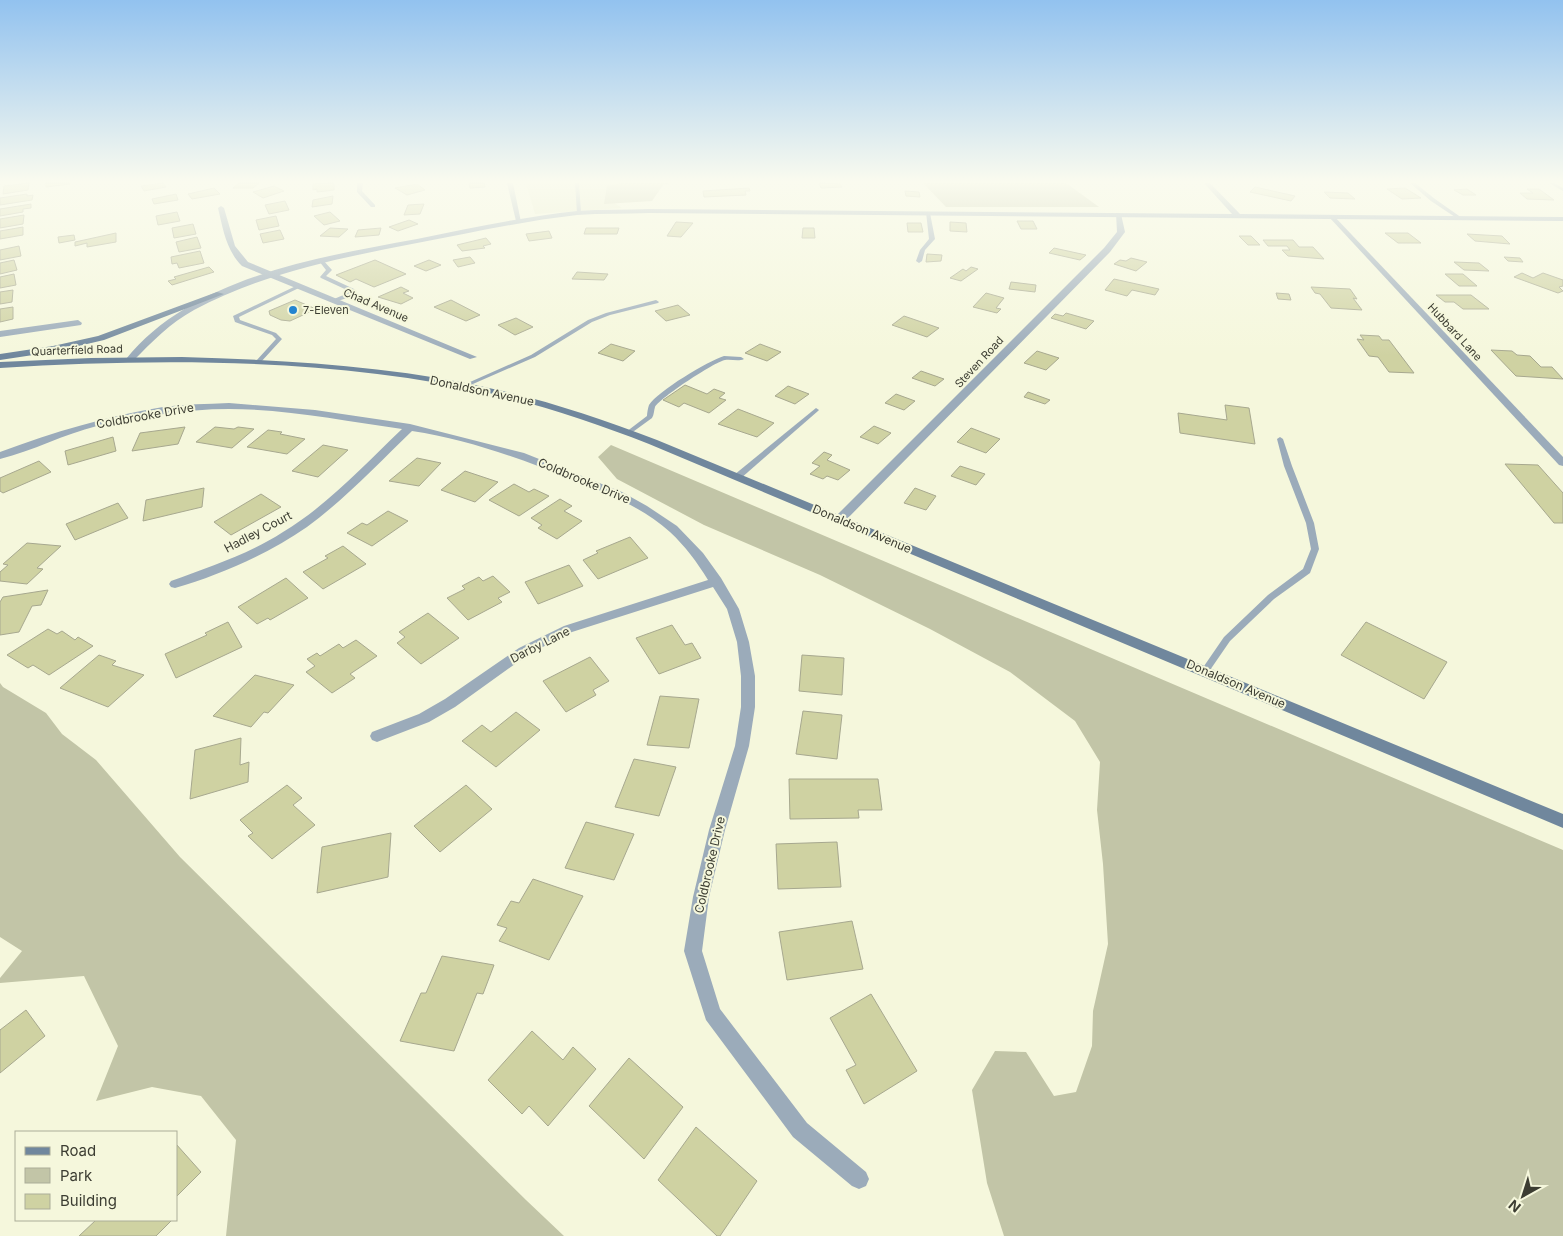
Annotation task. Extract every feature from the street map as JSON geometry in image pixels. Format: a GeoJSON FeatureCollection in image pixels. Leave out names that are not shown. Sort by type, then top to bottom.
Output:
{"type":"FeatureCollection","features":[{"type":"Feature","properties":{"kind":"main road"},"geometry":{"type":"LineString","coordinates":[[0,357],[52,349],[101,338],[220,294]]}},
{"type":"Feature","properties":{"kind":"main road","name":"Donaldson Avenue"},"geometry":{"type":"LineString","coordinates":[[130,359],[258,362],[348,369],[464,386],[516,397],[628,433],[840,519],[1563,821]]}},
{"type":"Feature","properties":{"kind":"main road","name":"Quarterfield Road"},"geometry":{"type":"LineString","coordinates":[[0,365],[130,359]]}},
{"type":"Feature","properties":{"kind":"street","name":"Chad Avenue"},"geometry":{"type":"LineString","coordinates":[[232,241],[237,257],[256,269],[472,357]]}},
{"type":"Feature","properties":{"kind":"street","name":"Quarterfield Road"},"geometry":{"type":"LineString","coordinates":[[130,359],[166,324],[220,294],[271,274],[322,261],[422,241]]}},
{"type":"Feature","properties":{"kind":"street","name":"Steven Road"},"geometry":{"type":"LineString","coordinates":[[840,519],[1114,241]]}},
{"type":"Feature","properties":{"kind":"street","name":"Hubbard Lane"},"geometry":{"type":"LineString","coordinates":[[1354,241],[1563,464]]}},
{"type":"Feature","properties":{"kind":"street"},"geometry":{"type":"LineString","coordinates":[[0,334],[78,323]]}},
{"type":"Feature","properties":{"kind":"street","name":"Coldbrooke Drive"},"geometry":{"type":"LineString","coordinates":[[3,453],[94,424],[165,410],[199,406],[268,408],[410,427],[457,437],[520,455],[618,494],[643,508],[673,529],[700,556],[733,609],[744,642],[748,676],[748,707],[742,746],[717,830],[701,897],[693,951],[712,1014],[800,1130],[859,1179]]}},
{"type":"Feature","properties":{"kind":"street","name":"Hadley Court"},"geometry":{"type":"LineString","coordinates":[[175,584],[260,549],[293,531],[337,497],[410,427]]}},
{"type":"Feature","properties":{"kind":"street","name":"Darby Lane"},"geometry":{"type":"LineString","coordinates":[[376,736],[424,718],[450,703],[502,664],[568,629],[717,581]]}},
{"type":"Feature","properties":{"kind":"lane"},"geometry":{"type":"LineString","coordinates":[[919,261],[931,241]]}},
{"type":"Feature","properties":{"kind":"lane"},"geometry":{"type":"LineString","coordinates":[[322,261],[329,270],[323,277],[352,290],[350,294],[336,300]]}},
{"type":"Feature","properties":{"kind":"lane"},"geometry":{"type":"LineString","coordinates":[[258,362],[279,339],[274,334],[237,322],[236,316],[300,286]]}},
{"type":"Feature","properties":{"kind":"lane"},"geometry":{"type":"LineString","coordinates":[[464,386],[534,356],[590,321],[608,314],[656,302]]}},
{"type":"Feature","properties":{"kind":"lane"},"geometry":{"type":"LineString","coordinates":[[628,433],[650,417],[652,406],[665,394],[706,366],[724,358],[741,359]]}},
{"type":"Feature","properties":{"kind":"lane"},"geometry":{"type":"LineString","coordinates":[[737,477],[816,410]]}},
{"type":"Feature","properties":{"kind":"lane"},"geometry":{"type":"LineString","coordinates":[[1205,672],[1227,639],[1271,597],[1307,571],[1315,549],[1310,522],[1288,466],[1280,439]]}},
{"type":"Feature","properties":{"kind":"green space"},"geometry":{"type":"Polygon","coordinates":[[[611,445],[1563,850],[1563,1236],[1004,1236],[987,1183],[972,1090],[995,1051],[1026,1052],[1054,1096],[1076,1092],[1092,1046],[1093,1011],[1108,944],[1103,864],[1097,810],[1100,762],[1075,721],[1010,672],[930,629],[820,575],[704,525],[617,479],[598,457],[611,445]]]}},
{"type":"Feature","properties":{"kind":"green space"},"geometry":{"type":"Polygon","coordinates":[[[0,683],[3,687],[46,713],[62,734],[96,760],[180,857],[564,1236],[226,1236],[236,1140],[201,1096],[152,1087],[96,1101],[118,1046],[84,976],[0,983],[0,978],[22,951],[0,937],[0,683]]]}},
{"type":"Feature","properties":{"kind":"building"},"geometry":{"type":"Polygon","coordinates":[[[116,241],[87,247],[87,243],[75,246],[75,242],[116,241]]]}},
{"type":"Feature","properties":{"kind":"building"},"geometry":{"type":"Polygon","coordinates":[[[198,241],[201,248],[179,252],[176,242],[198,241]]]}},
{"type":"Feature","properties":{"kind":"building"},"geometry":{"type":"Polygon","coordinates":[[[475,241],[488,241],[491,244],[483,246],[485,248],[462,251],[457,245],[475,241]]]}},
{"type":"Feature","properties":{"kind":"building"},"geometry":{"type":"Polygon","coordinates":[[[1244,241],[1256,241],[1260,245],[1248,245],[1244,241]]]}},
{"type":"Feature","properties":{"kind":"building"},"geometry":{"type":"Polygon","coordinates":[[[1264,241],[1294,241],[1299,247],[1313,247],[1324,259],[1288,256],[1282,250],[1290,250],[1287,246],[1268,246],[1264,241]]]}},
{"type":"Feature","properties":{"kind":"building"},"geometry":{"type":"Polygon","coordinates":[[[1395,241],[1418,241],[1421,243],[1398,243],[1395,241]]]}},
{"type":"Feature","properties":{"kind":"building"},"geometry":{"type":"Polygon","coordinates":[[[1475,241],[1507,241],[1510,244],[1475,241]]]}},
{"type":"Feature","properties":{"kind":"building"},"geometry":{"type":"Polygon","coordinates":[[[19,246],[21,256],[0,260],[0,250],[19,246]]]}},
{"type":"Feature","properties":{"kind":"building"},"geometry":{"type":"Polygon","coordinates":[[[1054,248],[1086,255],[1080,260],[1049,253],[1054,248]]]}},
{"type":"Feature","properties":{"kind":"building"},"geometry":{"type":"Polygon","coordinates":[[[200,251],[204,263],[179,268],[177,263],[172,264],[171,257],[200,251]]]}},
{"type":"Feature","properties":{"kind":"building"},"geometry":{"type":"Polygon","coordinates":[[[927,254],[942,255],[941,261],[926,262],[927,254]]]}},
{"type":"Feature","properties":{"kind":"building"},"geometry":{"type":"Polygon","coordinates":[[[470,257],[475,263],[458,267],[453,260],[470,257]]]}},
{"type":"Feature","properties":{"kind":"building"},"geometry":{"type":"Polygon","coordinates":[[[1504,257],[1520,258],[1523,262],[1508,261],[1504,257]]]}},
{"type":"Feature","properties":{"kind":"building"},"geometry":{"type":"Polygon","coordinates":[[[1131,258],[1147,262],[1136,271],[1114,264],[1120,260],[1126,261],[1131,258]]]}},
{"type":"Feature","properties":{"kind":"building"},"geometry":{"type":"Polygon","coordinates":[[[14,260],[17,270],[0,274],[0,263],[14,260]]]}},
{"type":"Feature","properties":{"kind":"building"},"geometry":{"type":"Polygon","coordinates":[[[375,260],[406,274],[374,287],[356,279],[350,282],[336,275],[375,260]]]}},
{"type":"Feature","properties":{"kind":"building"},"geometry":{"type":"Polygon","coordinates":[[[429,260],[441,265],[426,271],[414,266],[429,260]]]}},
{"type":"Feature","properties":{"kind":"building"},"geometry":{"type":"Polygon","coordinates":[[[1454,262],[1479,263],[1489,271],[1464,270],[1454,262]]]}},
{"type":"Feature","properties":{"kind":"building"},"geometry":{"type":"Polygon","coordinates":[[[209,267],[214,272],[172,285],[168,281],[176,279],[174,277],[209,267]]]}},
{"type":"Feature","properties":{"kind":"building"},"geometry":{"type":"Polygon","coordinates":[[[971,267],[978,269],[961,281],[950,278],[963,269],[966,271],[971,267]]]}},
{"type":"Feature","properties":{"kind":"building"},"geometry":{"type":"Polygon","coordinates":[[[577,272],[608,274],[604,280],[572,279],[577,272]]]}},
{"type":"Feature","properties":{"kind":"building"},"geometry":{"type":"Polygon","coordinates":[[[1522,273],[1533,278],[1543,273],[1563,280],[1563,286],[1559,287],[1563,291],[1558,293],[1514,277],[1522,273]]]}},
{"type":"Feature","properties":{"kind":"building"},"geometry":{"type":"Polygon","coordinates":[[[14,274],[16,285],[0,288],[0,277],[14,274]]]}},
{"type":"Feature","properties":{"kind":"building"},"geometry":{"type":"Polygon","coordinates":[[[1445,274],[1463,274],[1477,286],[1459,286],[1445,274]]]}},
{"type":"Feature","properties":{"kind":"building"},"geometry":{"type":"Polygon","coordinates":[[[1114,279],[1159,289],[1155,295],[1132,290],[1127,296],[1105,290],[1114,279]]]}},
{"type":"Feature","properties":{"kind":"building"},"geometry":{"type":"Polygon","coordinates":[[[1011,282],[1036,285],[1035,292],[1009,289],[1011,282]]]}},
{"type":"Feature","properties":{"kind":"building"},"geometry":{"type":"Polygon","coordinates":[[[401,287],[409,291],[403,293],[413,298],[401,304],[378,297],[401,287]]]}},
{"type":"Feature","properties":{"kind":"building"},"geometry":{"type":"Polygon","coordinates":[[[1311,287],[1350,289],[1357,299],[1353,298],[1362,310],[1331,308],[1320,294],[1315,293],[1311,287]]]}},
{"type":"Feature","properties":{"kind":"building"},"geometry":{"type":"Polygon","coordinates":[[[13,290],[12,302],[0,304],[0,292],[13,290]]]}},
{"type":"Feature","properties":{"kind":"building"},"geometry":{"type":"Polygon","coordinates":[[[986,293],[1004,298],[996,308],[1001,309],[997,313],[973,307],[986,293]]]}},
{"type":"Feature","properties":{"kind":"building"},"geometry":{"type":"Polygon","coordinates":[[[1276,293],[1289,294],[1291,300],[1278,299],[1276,293]]]}},
{"type":"Feature","properties":{"kind":"building"},"geometry":{"type":"Polygon","coordinates":[[[1436,295],[1471,295],[1489,309],[1463,309],[1454,302],[1445,302],[1436,295]]]}},
{"type":"Feature","properties":{"kind":"building","name":"7-Eleven"},"geometry":{"type":"Polygon","coordinates":[[[295,300],[316,309],[290,321],[281,320],[270,315],[269,311],[295,300]]]}},
{"type":"Feature","properties":{"kind":"building"},"geometry":{"type":"Polygon","coordinates":[[[451,300],[480,315],[466,321],[434,307],[451,300]]]}},
{"type":"Feature","properties":{"kind":"building"},"geometry":{"type":"Polygon","coordinates":[[[678,305],[690,315],[666,321],[655,311],[678,305]]]}},
{"type":"Feature","properties":{"kind":"building"},"geometry":{"type":"Polygon","coordinates":[[[13,307],[13,319],[0,322],[0,309],[13,307]]]}},
{"type":"Feature","properties":{"kind":"building"},"geometry":{"type":"Polygon","coordinates":[[[1066,313],[1094,321],[1086,329],[1051,318],[1055,314],[1063,316],[1066,313]]]}},
{"type":"Feature","properties":{"kind":"building"},"geometry":{"type":"Polygon","coordinates":[[[904,316],[939,328],[927,337],[892,325],[904,316]]]}},
{"type":"Feature","properties":{"kind":"building"},"geometry":{"type":"Polygon","coordinates":[[[516,318],[533,327],[515,335],[498,325],[516,318]]]}},
{"type":"Feature","properties":{"kind":"building"},"geometry":{"type":"Polygon","coordinates":[[[1360,335],[1379,336],[1382,340],[1389,340],[1414,373],[1389,372],[1378,357],[1369,356],[1357,339],[1364,340],[1360,335]]]}},
{"type":"Feature","properties":{"kind":"building"},"geometry":{"type":"Polygon","coordinates":[[[611,344],[635,351],[623,361],[598,353],[611,344]]]}},
{"type":"Feature","properties":{"kind":"building"},"geometry":{"type":"Polygon","coordinates":[[[760,344],[781,352],[767,361],[745,353],[760,344]]]}},
{"type":"Feature","properties":{"kind":"building"},"geometry":{"type":"Polygon","coordinates":[[[1491,350],[1512,351],[1517,355],[1530,356],[1541,367],[1552,367],[1563,379],[1516,376],[1491,350]]]}},
{"type":"Feature","properties":{"kind":"building"},"geometry":{"type":"Polygon","coordinates":[[[1037,351],[1059,358],[1046,370],[1024,363],[1037,351]]]}},
{"type":"Feature","properties":{"kind":"building"},"geometry":{"type":"Polygon","coordinates":[[[921,371],[944,379],[935,386],[912,378],[921,371]]]}},
{"type":"Feature","properties":{"kind":"building"},"geometry":{"type":"Polygon","coordinates":[[[685,385],[707,394],[714,389],[725,393],[719,398],[726,400],[709,413],[684,403],[679,407],[663,400],[685,385]]]}},
{"type":"Feature","properties":{"kind":"building"},"geometry":{"type":"Polygon","coordinates":[[[788,386],[809,394],[795,404],[775,396],[788,386]]]}},
{"type":"Feature","properties":{"kind":"building"},"geometry":{"type":"Polygon","coordinates":[[[1028,392],[1050,400],[1045,404],[1024,397],[1028,392]]]}},
{"type":"Feature","properties":{"kind":"building"},"geometry":{"type":"Polygon","coordinates":[[[896,394],[915,401],[904,410],[885,403],[896,394]]]}},
{"type":"Feature","properties":{"kind":"building"},"geometry":{"type":"Polygon","coordinates":[[[1225,405],[1249,408],[1255,444],[1180,433],[1178,413],[1227,420],[1225,405]]]}},
{"type":"Feature","properties":{"kind":"building"},"geometry":{"type":"Polygon","coordinates":[[[738,409],[774,423],[757,437],[718,424],[738,409]]]}},
{"type":"Feature","properties":{"kind":"building"},"geometry":{"type":"Polygon","coordinates":[[[874,426],[891,433],[878,444],[860,437],[874,426]]]}},
{"type":"Feature","properties":{"kind":"building"},"geometry":{"type":"Polygon","coordinates":[[[185,427],[178,444],[132,451],[140,433],[185,427]]]}},
{"type":"Feature","properties":{"kind":"building"},"geometry":{"type":"Polygon","coordinates":[[[215,427],[254,429],[232,448],[196,442],[215,427]]]}},
{"type":"Feature","properties":{"kind":"building"},"geometry":{"type":"Polygon","coordinates":[[[971,428],[1000,439],[986,453],[957,442],[971,428]]]}},
{"type":"Feature","properties":{"kind":"building"},"geometry":{"type":"Polygon","coordinates":[[[268,430],[305,439],[287,454],[247,447],[268,430]]]}},
{"type":"Feature","properties":{"kind":"building"},"geometry":{"type":"Polygon","coordinates":[[[113,437],[116,451],[68,465],[65,451],[113,437]]]}},
{"type":"Feature","properties":{"kind":"building"},"geometry":{"type":"Polygon","coordinates":[[[323,445],[348,450],[318,477],[292,471],[323,445]]]}},
{"type":"Feature","properties":{"kind":"building"},"geometry":{"type":"Polygon","coordinates":[[[824,452],[832,455],[827,460],[850,470],[838,480],[827,476],[823,479],[810,474],[820,466],[812,463],[824,452]]]}},
{"type":"Feature","properties":{"kind":"building"},"geometry":{"type":"Polygon","coordinates":[[[417,458],[441,463],[419,486],[389,481],[417,458]]]}},
{"type":"Feature","properties":{"kind":"building"},"geometry":{"type":"Polygon","coordinates":[[[39,461],[51,472],[3,493],[0,491],[0,478],[39,461]]]}},
{"type":"Feature","properties":{"kind":"building"},"geometry":{"type":"Polygon","coordinates":[[[1505,464],[1538,465],[1563,493],[1563,523],[1554,523],[1505,464]]]}},
{"type":"Feature","properties":{"kind":"building"},"geometry":{"type":"Polygon","coordinates":[[[960,466],[985,474],[976,485],[951,476],[960,466]]]}},
{"type":"Feature","properties":{"kind":"building"},"geometry":{"type":"Polygon","coordinates":[[[465,471],[498,482],[475,502],[441,490],[465,471]]]}},
{"type":"Feature","properties":{"kind":"building"},"geometry":{"type":"Polygon","coordinates":[[[514,484],[529,492],[534,489],[549,496],[519,516],[489,500],[514,484]]]}},
{"type":"Feature","properties":{"kind":"building"},"geometry":{"type":"Polygon","coordinates":[[[204,488],[202,507],[143,521],[146,500],[204,488]]]}},
{"type":"Feature","properties":{"kind":"building"},"geometry":{"type":"Polygon","coordinates":[[[915,488],[936,496],[926,510],[904,503],[915,488]]]}},
{"type":"Feature","properties":{"kind":"building"},"geometry":{"type":"Polygon","coordinates":[[[261,494],[281,507],[231,535],[214,522],[261,494]]]}},
{"type":"Feature","properties":{"kind":"building"},"geometry":{"type":"Polygon","coordinates":[[[560,499],[572,506],[564,511],[582,521],[557,539],[538,528],[542,525],[531,518],[560,499]]]}},
{"type":"Feature","properties":{"kind":"building"},"geometry":{"type":"Polygon","coordinates":[[[118,503],[128,518],[75,540],[66,524],[118,503]]]}},
{"type":"Feature","properties":{"kind":"building"},"geometry":{"type":"Polygon","coordinates":[[[388,511],[408,521],[372,546],[347,533],[362,523],[367,525],[388,511]]]}},
{"type":"Feature","properties":{"kind":"building"},"geometry":{"type":"Polygon","coordinates":[[[630,537],[648,558],[598,579],[583,560],[598,553],[596,551],[630,537]]]}},
{"type":"Feature","properties":{"kind":"building"},"geometry":{"type":"Polygon","coordinates":[[[27,543],[61,546],[37,568],[43,569],[27,584],[0,581],[0,572],[8,565],[3,564],[27,543]]]}},
{"type":"Feature","properties":{"kind":"building"},"geometry":{"type":"Polygon","coordinates":[[[343,546],[366,564],[323,589],[303,572],[328,558],[325,556],[343,546]]]}},
{"type":"Feature","properties":{"kind":"building"},"geometry":{"type":"Polygon","coordinates":[[[569,565],[583,586],[538,604],[525,582],[569,565]]]}},
{"type":"Feature","properties":{"kind":"building"},"geometry":{"type":"Polygon","coordinates":[[[493,576],[510,592],[498,598],[502,602],[468,620],[447,598],[465,589],[462,586],[479,577],[483,581],[493,576]]]}},
{"type":"Feature","properties":{"kind":"building"},"geometry":{"type":"Polygon","coordinates":[[[286,578],[308,598],[270,620],[268,618],[257,624],[238,607],[286,578]]]}},
{"type":"Feature","properties":{"kind":"building"},"geometry":{"type":"Polygon","coordinates":[[[48,590],[41,605],[32,606],[19,632],[0,635],[0,602],[3,597],[48,590]]]}},
{"type":"Feature","properties":{"kind":"building"},"geometry":{"type":"Polygon","coordinates":[[[428,613],[459,638],[421,664],[397,643],[405,637],[399,632],[428,613]]]}},
{"type":"Feature","properties":{"kind":"building"},"geometry":{"type":"Polygon","coordinates":[[[228,622],[242,647],[176,678],[165,654],[207,635],[205,633],[228,622]]]}},
{"type":"Feature","properties":{"kind":"building"},"geometry":{"type":"Polygon","coordinates":[[[1366,622],[1447,662],[1424,699],[1341,655],[1366,622]]]}},
{"type":"Feature","properties":{"kind":"building"},"geometry":{"type":"Polygon","coordinates":[[[672,625],[685,645],[692,643],[701,658],[659,674],[636,638],[672,625]]]}},
{"type":"Feature","properties":{"kind":"building"},"geometry":{"type":"Polygon","coordinates":[[[48,629],[57,634],[62,631],[75,640],[78,637],[93,646],[49,675],[33,665],[28,668],[7,655],[48,629]]]}},
{"type":"Feature","properties":{"kind":"building"},"geometry":{"type":"Polygon","coordinates":[[[356,640],[377,656],[350,674],[355,678],[332,693],[306,672],[315,666],[307,659],[317,653],[320,656],[339,644],[343,648],[356,640]]]}},
{"type":"Feature","properties":{"kind":"building"},"geometry":{"type":"Polygon","coordinates":[[[99,655],[116,661],[112,665],[144,675],[108,707],[60,688],[99,655]]]}},
{"type":"Feature","properties":{"kind":"building"},"geometry":{"type":"Polygon","coordinates":[[[802,655],[844,658],[842,695],[799,691],[802,655]]]}},
{"type":"Feature","properties":{"kind":"building"},"geometry":{"type":"Polygon","coordinates":[[[590,657],[609,681],[593,690],[596,695],[566,712],[543,681],[590,657]]]}},
{"type":"Feature","properties":{"kind":"building"},"geometry":{"type":"Polygon","coordinates":[[[255,675],[294,685],[268,713],[264,712],[251,727],[213,716],[255,675]]]}},
{"type":"Feature","properties":{"kind":"building"},"geometry":{"type":"Polygon","coordinates":[[[660,696],[699,699],[689,748],[647,745],[660,696]]]}},
{"type":"Feature","properties":{"kind":"building"},"geometry":{"type":"Polygon","coordinates":[[[803,711],[842,715],[837,759],[796,754],[803,711]]]}},
{"type":"Feature","properties":{"kind":"building"},"geometry":{"type":"Polygon","coordinates":[[[516,712],[540,730],[496,767],[462,741],[482,725],[491,732],[516,712]]]}},
{"type":"Feature","properties":{"kind":"building"},"geometry":{"type":"Polygon","coordinates":[[[241,738],[240,765],[249,762],[248,782],[190,799],[195,750],[241,738]]]}},
{"type":"Feature","properties":{"kind":"building"},"geometry":{"type":"Polygon","coordinates":[[[634,759],[676,767],[659,816],[615,807],[634,759]]]}},
{"type":"Feature","properties":{"kind":"building"},"geometry":{"type":"Polygon","coordinates":[[[789,779],[878,779],[882,810],[858,810],[859,818],[790,819],[789,779]]]}},
{"type":"Feature","properties":{"kind":"building"},"geometry":{"type":"Polygon","coordinates":[[[287,785],[302,798],[293,805],[315,825],[272,859],[248,836],[253,833],[240,820],[287,785]]]}},
{"type":"Feature","properties":{"kind":"building"},"geometry":{"type":"Polygon","coordinates":[[[466,785],[492,809],[440,852],[414,826],[466,785]]]}},
{"type":"Feature","properties":{"kind":"building"},"geometry":{"type":"Polygon","coordinates":[[[586,822],[634,834],[614,880],[565,868],[586,822]]]}},
{"type":"Feature","properties":{"kind":"building"},"geometry":{"type":"Polygon","coordinates":[[[391,833],[388,877],[317,893],[322,847],[391,833]]]}},
{"type":"Feature","properties":{"kind":"building"},"geometry":{"type":"Polygon","coordinates":[[[837,842],[841,887],[778,889],[776,844],[837,842]]]}},
{"type":"Feature","properties":{"kind":"building"},"geometry":{"type":"Polygon","coordinates":[[[533,879],[583,896],[549,960],[499,941],[507,928],[497,925],[511,901],[519,903],[533,879]]]}},
{"type":"Feature","properties":{"kind":"building"},"geometry":{"type":"Polygon","coordinates":[[[852,921],[863,969],[787,980],[779,932],[852,921]]]}},
{"type":"Feature","properties":{"kind":"building"},"geometry":{"type":"Polygon","coordinates":[[[442,956],[494,965],[483,994],[477,993],[454,1051],[400,1041],[421,993],[426,993],[442,956]]]}},
{"type":"Feature","properties":{"kind":"building"},"geometry":{"type":"Polygon","coordinates":[[[871,994],[917,1071],[864,1104],[846,1070],[856,1065],[830,1018],[871,994]]]}},
{"type":"Feature","properties":{"kind":"building"},"geometry":{"type":"Polygon","coordinates":[[[26,1010],[45,1036],[0,1073],[0,1030],[26,1010]]]}},
{"type":"Feature","properties":{"kind":"building"},"geometry":{"type":"Polygon","coordinates":[[[532,1031],[563,1060],[573,1047],[596,1069],[548,1126],[529,1106],[522,1114],[488,1080],[532,1031]]]}},
{"type":"Feature","properties":{"kind":"building"},"geometry":{"type":"Polygon","coordinates":[[[629,1058],[683,1107],[644,1159],[589,1106],[629,1058]]]}},
{"type":"Feature","properties":{"kind":"building"},"geometry":{"type":"Polygon","coordinates":[[[696,1127],[757,1181],[720,1236],[717,1236],[658,1180],[696,1127]]]}},
{"type":"Feature","properties":{"kind":"building"},"geometry":{"type":"Polygon","coordinates":[[[178,1146],[201,1172],[178,1195],[178,1146]]]}},
{"type":"Feature","properties":{"kind":"building"},"geometry":{"type":"Polygon","coordinates":[[[95,1221],[171,1221],[156,1236],[79,1236],[95,1221]]]}},
{"type":"Feature","properties":{"kind":"place","name":"7-Eleven"},"geometry":{"type":"Point","coordinates":[293,310]}}]}
